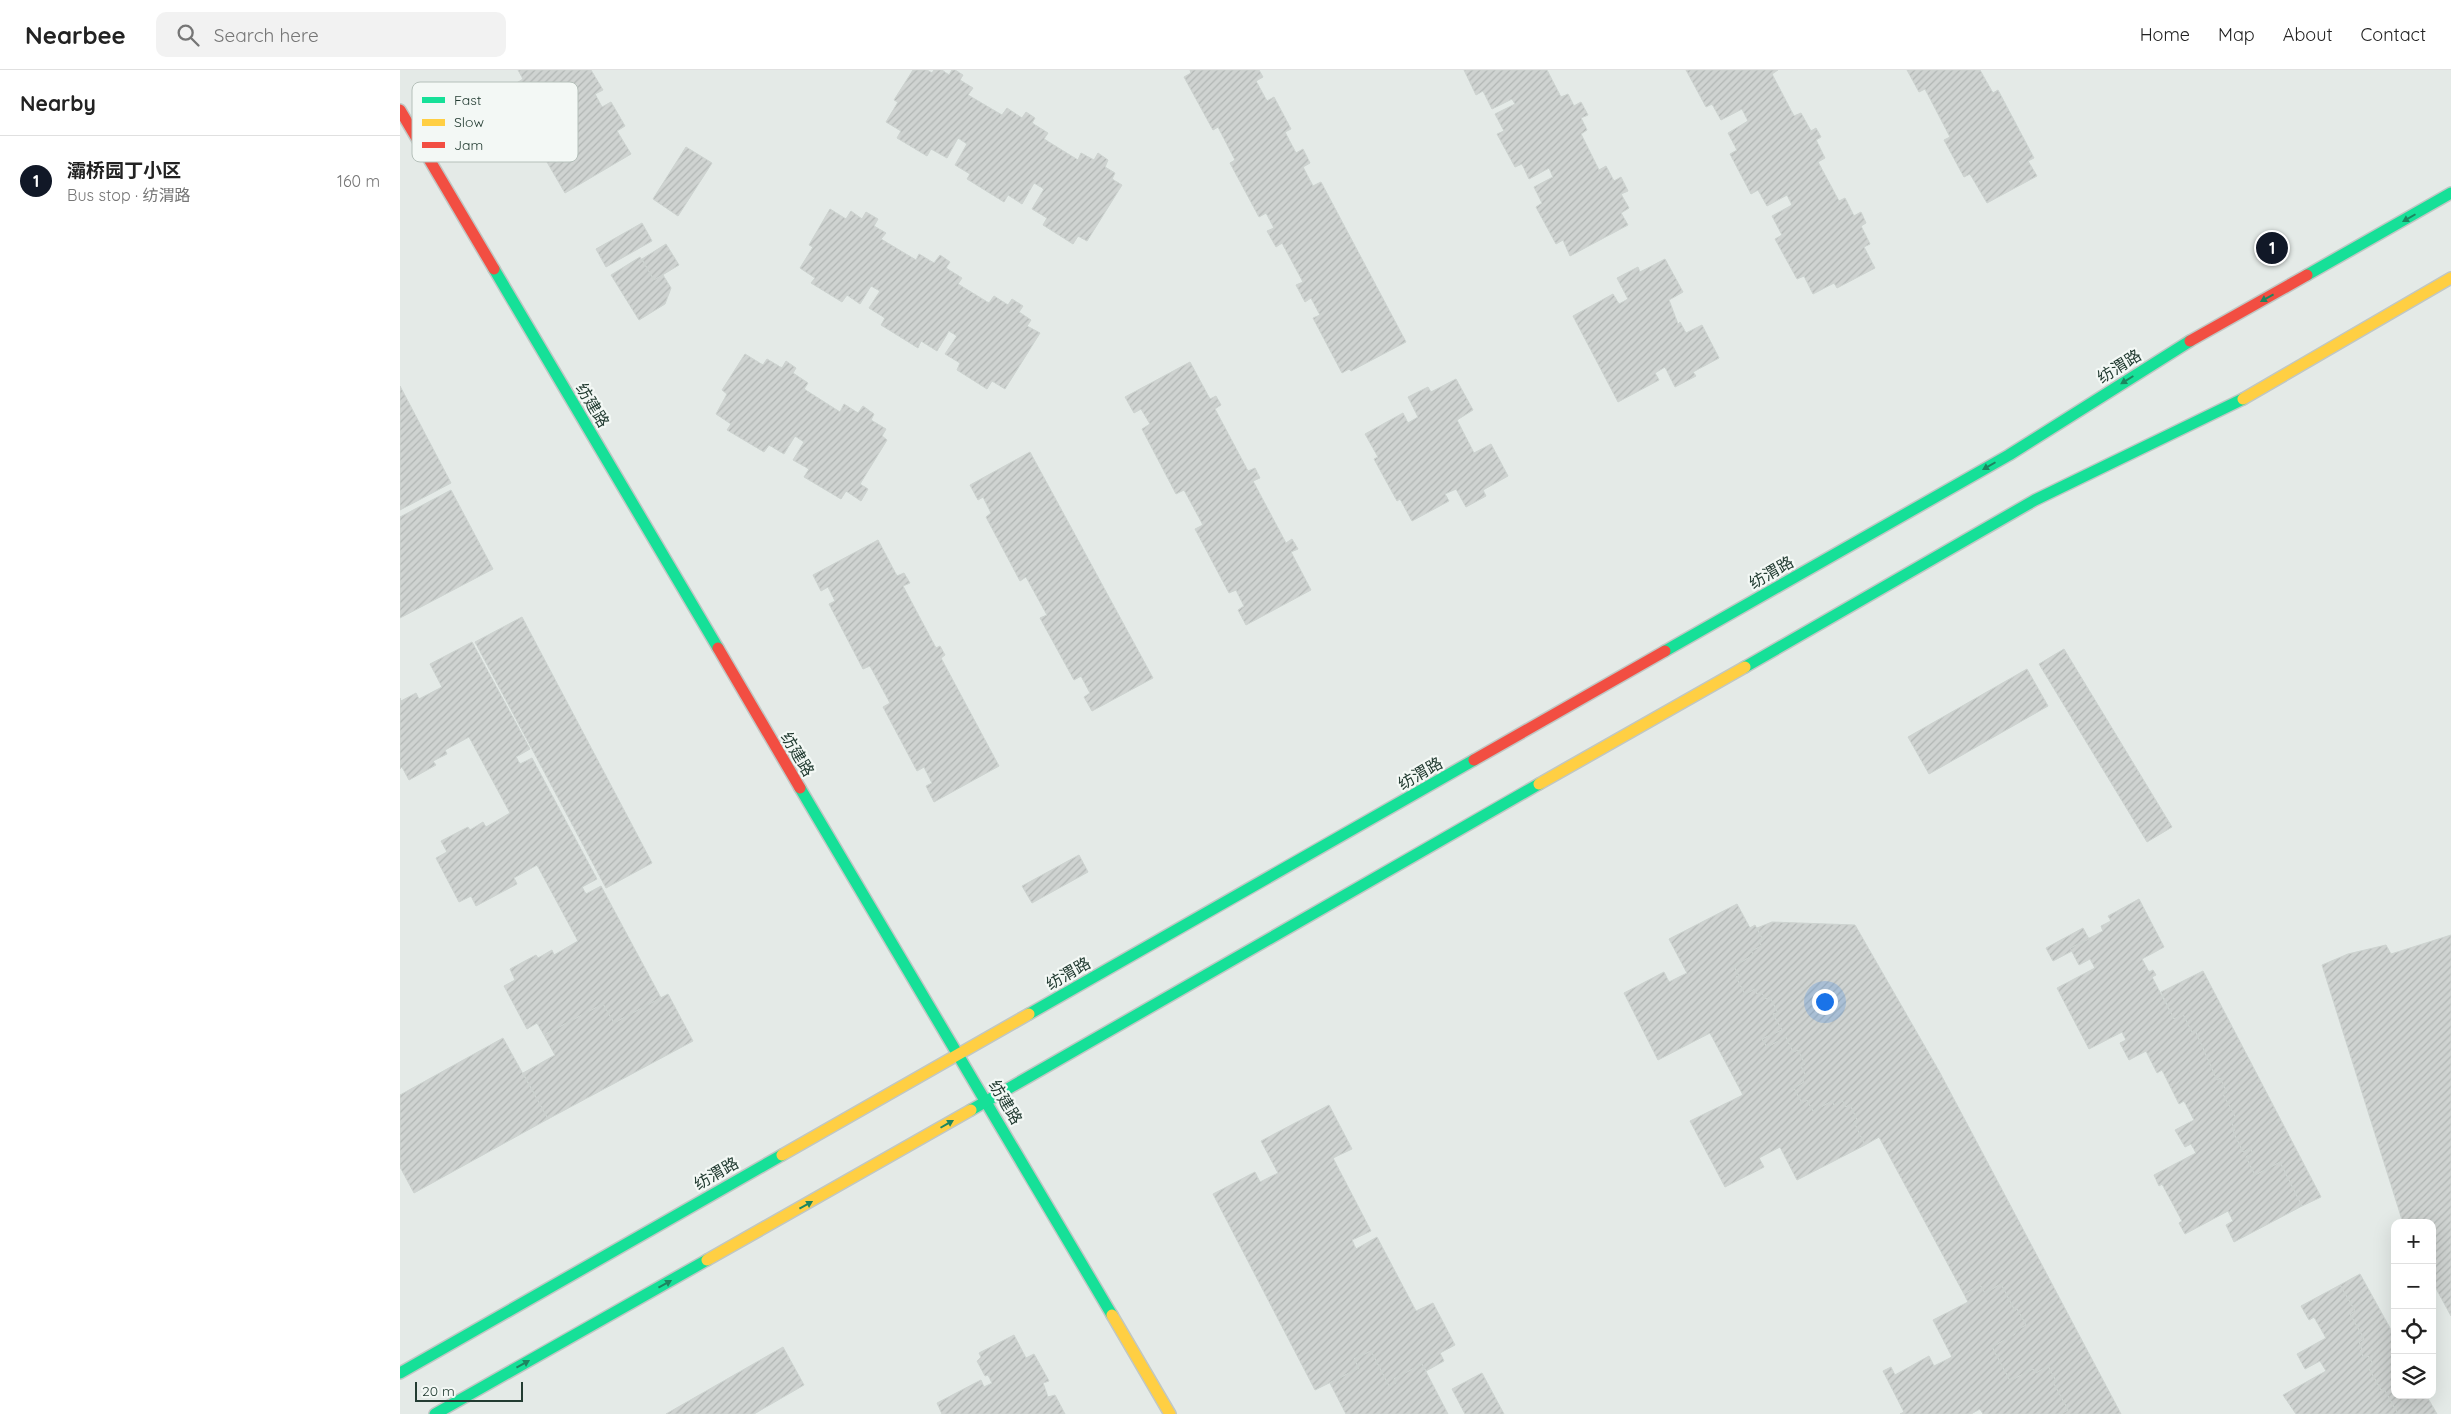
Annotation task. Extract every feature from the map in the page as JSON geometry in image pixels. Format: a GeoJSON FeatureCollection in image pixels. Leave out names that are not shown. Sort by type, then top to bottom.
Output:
{"type":"FeatureCollection","features":[{"type":"Feature","properties":{"kind":"main road","name":"纺建路"},"geometry":{"type":"LineString","coordinates":[[400,110],[412,130]]}},
{"type":"Feature","properties":{"kind":"main road","name":"纺建路"},"geometry":{"type":"LineString","coordinates":[[431,162],[1170,1414]]}},
{"type":"Feature","properties":{"kind":"main road","name":"纺渭路"},"geometry":{"type":"LineString","coordinates":[[400,1373],[2009,455],[2189,341],[2451,194]]}},
{"type":"Feature","properties":{"kind":"main road"},"geometry":{"type":"LineString","coordinates":[[435,1414],[986,1101],[2035,500],[2241,400],[2451,278]]}},
{"type":"Feature","properties":{"kind":"building"},"geometry":{"type":"Polygon","coordinates":[[[518,70],[591,70],[603,90],[595,94],[602,107],[611,102],[625,126],[617,131],[631,154],[565,193],[547,162],[578,162],[578,82],[518,82],[523,79],[518,70]]]}},
{"type":"Feature","properties":{"kind":"building"},"geometry":{"type":"Polygon","coordinates":[[[913,70],[927,70],[932,73],[934,70],[942,70],[949,75],[952,70],[955,70],[963,75],[960,80],[973,88],[968,95],[1002,115],[1007,108],[1022,118],[1026,112],[1035,118],[1032,123],[1048,133],[1044,139],[1078,160],[1081,153],[1094,160],[1098,153],[1108,160],[1105,167],[1115,173],[1112,179],[1122,185],[1087,241],[1078,236],[1073,244],[1043,225],[1047,218],[1032,209],[1044,189],[1034,183],[1022,204],[1008,195],[1004,202],[967,179],[970,174],[955,165],[967,144],[958,138],[947,158],[931,149],[927,156],[897,138],[901,131],[886,122],[898,102],[894,100],[913,70]]]}},
{"type":"Feature","properties":{"kind":"building"},"geometry":{"type":"Polygon","coordinates":[[[1190,70],[1259,70],[1263,77],[1256,81],[1267,101],[1274,97],[1291,129],[1285,132],[1296,153],[1303,149],[1310,163],[1303,167],[1313,186],[1321,182],[1406,342],[1351,371],[1349,369],[1342,373],[1313,318],[1320,315],[1311,298],[1305,302],[1296,285],[1303,282],[1282,243],[1276,247],[1267,231],[1274,228],[1266,213],[1259,217],[1230,163],[1235,160],[1218,127],[1213,130],[1184,77],[1191,73],[1190,70]]]}},
{"type":"Feature","properties":{"kind":"building"},"geometry":{"type":"Polygon","coordinates":[[[1464,70],[1547,70],[1561,97],[1568,94],[1574,106],[1581,102],[1588,115],[1581,118],[1587,130],[1581,134],[1599,170],[1606,166],[1614,181],[1621,177],[1628,191],[1621,194],[1629,208],[1621,213],[1628,225],[1570,256],[1563,240],[1556,244],[1536,207],[1542,203],[1534,187],[1553,177],[1549,168],[1529,179],[1522,164],[1515,167],[1497,134],[1504,131],[1495,114],[1515,104],[1512,99],[1492,109],[1483,91],[1476,95],[1464,70]]]}},
{"type":"Feature","properties":{"kind":"building"},"geometry":{"type":"Polygon","coordinates":[[[1686,70],[1778,70],[1772,74],[1794,116],[1801,113],[1811,131],[1816,128],[1821,137],[1816,140],[1825,158],[1818,162],[1839,201],[1845,198],[1854,216],[1861,212],[1866,223],[1861,226],[1870,244],[1864,247],[1875,268],[1837,288],[1834,283],[1813,294],[1804,276],[1797,279],[1775,239],[1782,235],[1772,216],[1792,205],[1787,195],[1767,206],[1758,190],[1751,194],[1730,154],[1737,150],[1728,133],[1748,121],[1742,109],[1721,120],[1712,104],[1706,107],[1686,70]]]}},
{"type":"Feature","properties":{"kind":"building"},"geometry":{"type":"Polygon","coordinates":[[[1907,70],[1980,70],[1993,93],[1998,90],[2034,158],[2028,161],[2037,176],[1987,203],[1970,174],[1964,177],[1944,140],[1950,137],[1925,89],[1919,92],[1907,70]]]}},
{"type":"Feature","properties":{"kind":"building"},"geometry":{"type":"Polygon","coordinates":[[[686,147],[712,163],[678,216],[653,199],[686,147]]]}},
{"type":"Feature","properties":{"kind":"building"},"geometry":{"type":"Polygon","coordinates":[[[830,209],[846,219],[851,211],[862,219],[866,212],[878,219],[874,226],[886,233],[881,239],[916,260],[919,254],[934,263],[940,255],[950,262],[946,268],[962,278],[958,284],[989,303],[994,296],[1008,305],[1012,299],[1023,306],[1019,312],[1031,320],[1027,326],[1040,333],[1005,389],[992,381],[987,389],[957,370],[960,363],[945,354],[957,336],[949,331],[937,351],[921,341],[918,348],[881,325],[885,318],[869,308],[880,291],[871,286],[860,304],[847,295],[842,302],[811,283],[815,278],[800,268],[813,247],[809,245],[830,209]]]}},
{"type":"Feature","properties":{"kind":"building"},"geometry":{"type":"Polygon","coordinates":[[[642,223],[652,241],[606,267],[596,249],[642,223]]]}},
{"type":"Feature","properties":{"kind":"building"},"geometry":{"type":"Polygon","coordinates":[[[666,244],[679,265],[654,280],[642,259],[666,244]]]}},
{"type":"Feature","properties":{"kind":"building"},"geometry":{"type":"Polygon","coordinates":[[[640,257],[654,280],[663,275],[671,288],[665,304],[639,320],[611,275],[640,257]]]}},
{"type":"Feature","properties":{"kind":"building"},"geometry":{"type":"Polygon","coordinates":[[[1665,259],[1683,292],[1669,300],[1678,324],[1680,322],[1686,333],[1702,325],[1719,358],[1693,372],[1696,376],[1675,387],[1665,367],[1655,373],[1659,380],[1618,402],[1573,316],[1613,294],[1619,304],[1628,299],[1617,278],[1638,267],[1640,272],[1665,259]]]}},
{"type":"Feature","properties":{"kind":"building"},"geometry":{"type":"Polygon","coordinates":[[[745,354],[763,365],[767,359],[782,368],[786,361],[796,368],[793,373],[808,383],[804,389],[840,412],[844,404],[858,413],[863,406],[874,414],[871,420],[886,429],[882,436],[887,440],[860,484],[868,489],[861,501],[846,491],[841,499],[804,477],[809,469],[793,460],[804,442],[795,436],[784,454],[769,445],[764,452],[727,430],[731,424],[716,414],[727,394],[722,390],[745,354]]]}},
{"type":"Feature","properties":{"kind":"building"},"geometry":{"type":"Polygon","coordinates":[[[1190,362],[1210,399],[1216,396],[1221,405],[1215,409],[1248,471],[1255,468],[1260,478],[1253,481],[1286,543],[1292,539],[1298,549],[1291,552],[1311,590],[1246,625],[1238,610],[1244,606],[1236,590],[1229,593],[1195,529],[1203,525],[1184,490],[1176,494],[1142,429],[1150,424],[1141,409],[1134,413],[1125,397],[1190,362]]]}},
{"type":"Feature","properties":{"kind":"building"},"geometry":{"type":"Polygon","coordinates":[[[1456,379],[1473,410],[1457,420],[1474,453],[1491,444],[1508,476],[1483,490],[1486,496],[1466,507],[1456,489],[1445,494],[1449,501],[1412,521],[1400,499],[1397,501],[1374,459],[1378,457],[1365,434],[1403,413],[1408,423],[1418,417],[1408,397],[1428,387],[1431,392],[1456,379]]]}},
{"type":"Feature","properties":{"kind":"building"},"geometry":{"type":"Polygon","coordinates":[[[400,386],[451,483],[400,510],[400,386]]]}},
{"type":"Feature","properties":{"kind":"building"},"geometry":{"type":"Polygon","coordinates":[[[1030,452],[1153,678],[1092,711],[1084,697],[1090,693],[1081,676],[1074,680],[1040,618],[1047,615],[1026,577],[1020,581],[986,517],[991,513],[983,497],[978,500],[970,485],[1030,452]]]}},
{"type":"Feature","properties":{"kind":"building"},"geometry":{"type":"Polygon","coordinates":[[[451,490],[493,569],[400,618],[400,517],[451,490]]]}},
{"type":"Feature","properties":{"kind":"building"},"geometry":{"type":"Polygon","coordinates":[[[878,540],[897,576],[904,573],[910,583],[903,586],[936,648],[940,646],[945,655],[941,658],[999,766],[934,802],[926,786],[932,783],[924,767],[917,771],[883,707],[890,703],[870,666],[863,669],[829,604],[835,601],[828,587],[821,591],[813,575],[878,540]]]}},
{"type":"Feature","properties":{"kind":"building"},"geometry":{"type":"Polygon","coordinates":[[[522,617],[652,863],[606,888],[475,642],[522,617]]]}},
{"type":"Feature","properties":{"kind":"building"},"geometry":{"type":"Polygon","coordinates":[[[472,642],[530,749],[516,757],[520,764],[532,758],[597,879],[582,887],[586,894],[601,886],[661,998],[614,1023],[603,1004],[544,1035],[537,1023],[527,1029],[504,986],[515,980],[510,969],[536,955],[538,958],[552,950],[554,955],[578,941],[537,865],[514,878],[517,884],[476,906],[471,896],[459,902],[436,858],[447,852],[441,841],[468,827],[470,830],[483,822],[486,827],[510,813],[469,737],[445,750],[447,754],[433,761],[436,765],[409,780],[402,767],[400,769],[400,698],[401,701],[416,693],[419,699],[442,687],[430,664],[472,642]]]}},
{"type":"Feature","properties":{"kind":"building"},"geometry":{"type":"Polygon","coordinates":[[[2064,649],[2172,827],[2147,842],[2039,664],[2064,649]]]}},
{"type":"Feature","properties":{"kind":"building"},"geometry":{"type":"Polygon","coordinates":[[[2027,669],[2048,706],[1929,774],[1908,737],[2027,669]]]}},
{"type":"Feature","properties":{"kind":"building"},"geometry":{"type":"Polygon","coordinates":[[[1079,855],[1088,872],[1032,903],[1022,886],[1079,855]]]}},
{"type":"Feature","properties":{"kind":"building"},"geometry":{"type":"Polygon","coordinates":[[[2139,899],[2164,947],[2142,959],[2149,972],[2153,970],[2156,975],[2152,977],[2174,1019],[2183,1014],[2192,1032],[2195,1030],[2217,1080],[2220,1078],[2227,1092],[2223,1094],[2236,1118],[2231,1121],[2235,1130],[2233,1131],[2243,1152],[2250,1148],[2253,1153],[2246,1157],[2255,1175],[2280,1162],[2302,1206],[2234,1242],[2226,1225],[2233,1221],[2228,1211],[2185,1234],[2179,1223],[2182,1221],[2162,1184],[2159,1186],[2154,1175],[2196,1153],[2191,1144],[2185,1147],[2175,1130],[2194,1120],[2184,1101],[2179,1104],[2162,1070],[2157,1073],[2146,1051],[2129,1060],[2120,1043],[2126,1040],[2122,1032],[2089,1049],[2057,988],[2095,968],[2090,959],[2079,965],[2070,948],[2103,931],[2101,926],[2111,921],[2108,916],[2139,899]]]}},
{"type":"Feature","properties":{"kind":"building"},"geometry":{"type":"Polygon","coordinates":[[[1737,904],[1750,928],[1755,925],[1763,940],[1759,942],[1762,946],[1751,951],[1754,955],[1734,966],[1739,976],[1736,977],[1745,994],[1755,989],[1757,994],[1761,992],[1766,999],[1770,997],[1778,1013],[1773,1014],[1782,1030],[1762,1039],[1767,1047],[1786,1037],[1793,1052],[1798,1050],[1805,1064],[1801,1066],[1806,1076],[1802,1078],[1804,1082],[1794,1088],[1802,1103],[1807,1100],[1813,1111],[1832,1101],[1834,1105],[1842,1100],[1846,1107],[1850,1104],[1857,1120],[1854,1122],[1865,1145],[1797,1180],[1780,1147],[1759,1158],[1764,1167],[1725,1187],[1690,1121],[1743,1095],[1710,1033],[1658,1060],[1624,993],[1664,972],[1669,982],[1687,973],[1669,939],[1737,904]]]}},
{"type":"Feature","properties":{"kind":"building"},"geometry":{"type":"Polygon","coordinates":[[[1772,922],[1855,925],[1939,1071],[2121,1414],[2060,1414],[2068,1410],[2053,1382],[2056,1381],[2048,1366],[2036,1373],[2033,1369],[2010,1381],[1992,1347],[2015,1334],[2014,1331],[2026,1325],[2017,1309],[2015,1311],[2001,1284],[1985,1293],[1980,1285],[1964,1294],[1879,1137],[1865,1145],[1854,1122],[1857,1120],[1850,1104],[1846,1107],[1842,1100],[1834,1105],[1832,1101],[1813,1111],[1807,1100],[1802,1103],[1794,1088],[1804,1082],[1802,1078],[1806,1076],[1801,1066],[1805,1064],[1798,1050],[1793,1052],[1786,1037],[1767,1047],[1762,1039],[1782,1030],[1773,1014],[1778,1013],[1770,997],[1766,999],[1761,992],[1757,994],[1755,989],[1745,994],[1736,977],[1739,976],[1734,966],[1754,955],[1751,951],[1762,946],[1759,942],[1763,940],[1757,928],[1772,922]]]}},
{"type":"Feature","properties":{"kind":"building"},"geometry":{"type":"Polygon","coordinates":[[[2083,928],[2089,939],[2070,948],[2072,951],[2053,961],[2046,948],[2083,928]]]}},
{"type":"Feature","properties":{"kind":"building"},"geometry":{"type":"Polygon","coordinates":[[[2451,935],[2451,1316],[2436,1288],[2436,1219],[2402,1219],[2322,965],[2348,954],[2386,945],[2391,954],[2451,935]]]}},
{"type":"Feature","properties":{"kind":"building"},"geometry":{"type":"Polygon","coordinates":[[[2203,971],[2321,1197],[2302,1206],[2280,1162],[2255,1175],[2246,1157],[2253,1153],[2250,1148],[2243,1152],[2233,1131],[2235,1130],[2231,1121],[2236,1118],[2223,1094],[2227,1092],[2220,1078],[2217,1080],[2195,1030],[2192,1032],[2183,1014],[2174,1019],[2161,992],[2203,971]]]}},
{"type":"Feature","properties":{"kind":"building"},"geometry":{"type":"Polygon","coordinates":[[[668,994],[693,1041],[548,1119],[523,1073],[555,1055],[544,1035],[603,1004],[614,1023],[668,994]]]}},
{"type":"Feature","properties":{"kind":"building"},"geometry":{"type":"Polygon","coordinates":[[[503,1038],[548,1119],[414,1193],[400,1167],[400,1095],[503,1038]]]}},
{"type":"Feature","properties":{"kind":"building"},"geometry":{"type":"Polygon","coordinates":[[[1329,1105],[1352,1149],[1333,1158],[1371,1231],[1352,1240],[1356,1249],[1377,1237],[1416,1311],[1433,1303],[1455,1345],[1440,1353],[1444,1361],[1426,1371],[1422,1364],[1394,1379],[1396,1383],[1389,1386],[1371,1351],[1354,1359],[1359,1368],[1315,1390],[1213,1194],[1255,1172],[1260,1182],[1278,1173],[1261,1141],[1329,1105]]]}},
{"type":"Feature","properties":{"kind":"building"},"geometry":{"type":"Polygon","coordinates":[[[2360,1274],[2391,1330],[2391,1399],[2428,1399],[2437,1414],[2398,1414],[2384,1389],[2381,1390],[2368,1367],[2373,1364],[2368,1356],[2364,1358],[2360,1351],[2362,1349],[2359,1342],[2364,1339],[2350,1314],[2355,1311],[2340,1285],[2360,1274]]]}},
{"type":"Feature","properties":{"kind":"building"},"geometry":{"type":"Polygon","coordinates":[[[2001,1284],[2015,1311],[2017,1309],[2026,1325],[2014,1331],[2015,1334],[1992,1347],[2010,1381],[2033,1369],[2036,1373],[2048,1366],[2056,1381],[2053,1382],[2068,1410],[2060,1414],[1983,1414],[1980,1409],[1971,1414],[1900,1414],[1904,1412],[1883,1371],[1891,1367],[1895,1375],[1929,1356],[1934,1366],[1952,1357],[1933,1320],[1968,1302],[1964,1294],[1980,1285],[1985,1293],[2001,1284]]]}},
{"type":"Feature","properties":{"kind":"building"},"geometry":{"type":"Polygon","coordinates":[[[2340,1285],[2355,1311],[2350,1314],[2364,1339],[2359,1342],[2362,1349],[2360,1351],[2364,1358],[2368,1356],[2373,1364],[2368,1367],[2381,1390],[2384,1389],[2398,1414],[2296,1414],[2283,1395],[2326,1371],[2320,1361],[2305,1369],[2297,1354],[2326,1338],[2314,1317],[2309,1320],[2301,1306],[2340,1285]]]}},
{"type":"Feature","properties":{"kind":"building"},"geometry":{"type":"Polygon","coordinates":[[[1014,1335],[1026,1358],[1034,1354],[1049,1381],[1043,1383],[1048,1397],[1055,1395],[1065,1414],[942,1414],[937,1403],[981,1380],[984,1387],[992,1383],[988,1375],[985,1376],[977,1361],[981,1357],[979,1353],[1014,1335]]]}},
{"type":"Feature","properties":{"kind":"building"},"geometry":{"type":"Polygon","coordinates":[[[783,1347],[804,1385],[754,1414],[666,1414],[783,1347]]]}},
{"type":"Feature","properties":{"kind":"building"},"geometry":{"type":"Polygon","coordinates":[[[1371,1351],[1389,1386],[1396,1383],[1394,1379],[1422,1364],[1448,1414],[1346,1414],[1330,1383],[1359,1368],[1354,1359],[1371,1351]]]}},
{"type":"Feature","properties":{"kind":"building"},"geometry":{"type":"Polygon","coordinates":[[[1482,1373],[1504,1414],[1465,1414],[1452,1389],[1482,1373]]]}},
{"type":"Feature","properties":{"kind":"traffic: fast"},"geometry":{"type":"LineString","coordinates":[[2307,275],[2451,193]]}},
{"type":"Feature","properties":{"kind":"traffic: fast"},"geometry":{"type":"LineString","coordinates":[[494,269],[718,648]]}},
{"type":"Feature","properties":{"kind":"traffic: fast"},"geometry":{"type":"LineString","coordinates":[[1665,651],[2009,455],[2190,341]]}},
{"type":"Feature","properties":{"kind":"traffic: fast"},"geometry":{"type":"LineString","coordinates":[[1745,667],[2035,500],[2243,399]]}},
{"type":"Feature","properties":{"kind":"traffic: fast"},"geometry":{"type":"LineString","coordinates":[[1029,1014],[1474,760]]}},
{"type":"Feature","properties":{"kind":"traffic: fast"},"geometry":{"type":"LineString","coordinates":[[971,1110],[1539,784]]}},
{"type":"Feature","properties":{"kind":"traffic: fast"},"geometry":{"type":"LineString","coordinates":[[800,788],[1112,1315]]}},
{"type":"Feature","properties":{"kind":"traffic: fast"},"geometry":{"type":"LineString","coordinates":[[400,1373],[782,1155]]}},
{"type":"Feature","properties":{"kind":"traffic: fast"},"geometry":{"type":"LineString","coordinates":[[435,1414],[707,1260]]}},
{"type":"Feature","properties":{"kind":"traffic: slow"},"geometry":{"type":"LineString","coordinates":[[2243,399],[2451,278]]}},
{"type":"Feature","properties":{"kind":"traffic: slow"},"geometry":{"type":"LineString","coordinates":[[1539,784],[1745,667]]}},
{"type":"Feature","properties":{"kind":"traffic: slow"},"geometry":{"type":"LineString","coordinates":[[782,1155],[1029,1014]]}},
{"type":"Feature","properties":{"kind":"traffic: slow"},"geometry":{"type":"LineString","coordinates":[[707,1260],[971,1110]]}},
{"type":"Feature","properties":{"kind":"traffic: slow"},"geometry":{"type":"LineString","coordinates":[[1112,1315],[1170,1414]]}},
{"type":"Feature","properties":{"kind":"traffic: jam"},"geometry":{"type":"LineString","coordinates":[[400,110],[412,130]]}},
{"type":"Feature","properties":{"kind":"traffic: jam"},"geometry":{"type":"LineString","coordinates":[[431,162],[494,269]]}},
{"type":"Feature","properties":{"kind":"traffic: jam"},"geometry":{"type":"LineString","coordinates":[[2190,341],[2307,275]]}},
{"type":"Feature","properties":{"kind":"traffic: jam"},"geometry":{"type":"LineString","coordinates":[[718,648],[800,788]]}},
{"type":"Feature","properties":{"kind":"traffic: jam"},"geometry":{"type":"LineString","coordinates":[[1474,760],[1665,651]]}},
{"type":"Feature","properties":{"kind":"place","name":"灞桥园丁小区"},"geometry":{"type":"Point","coordinates":[2272,248]}}]}
